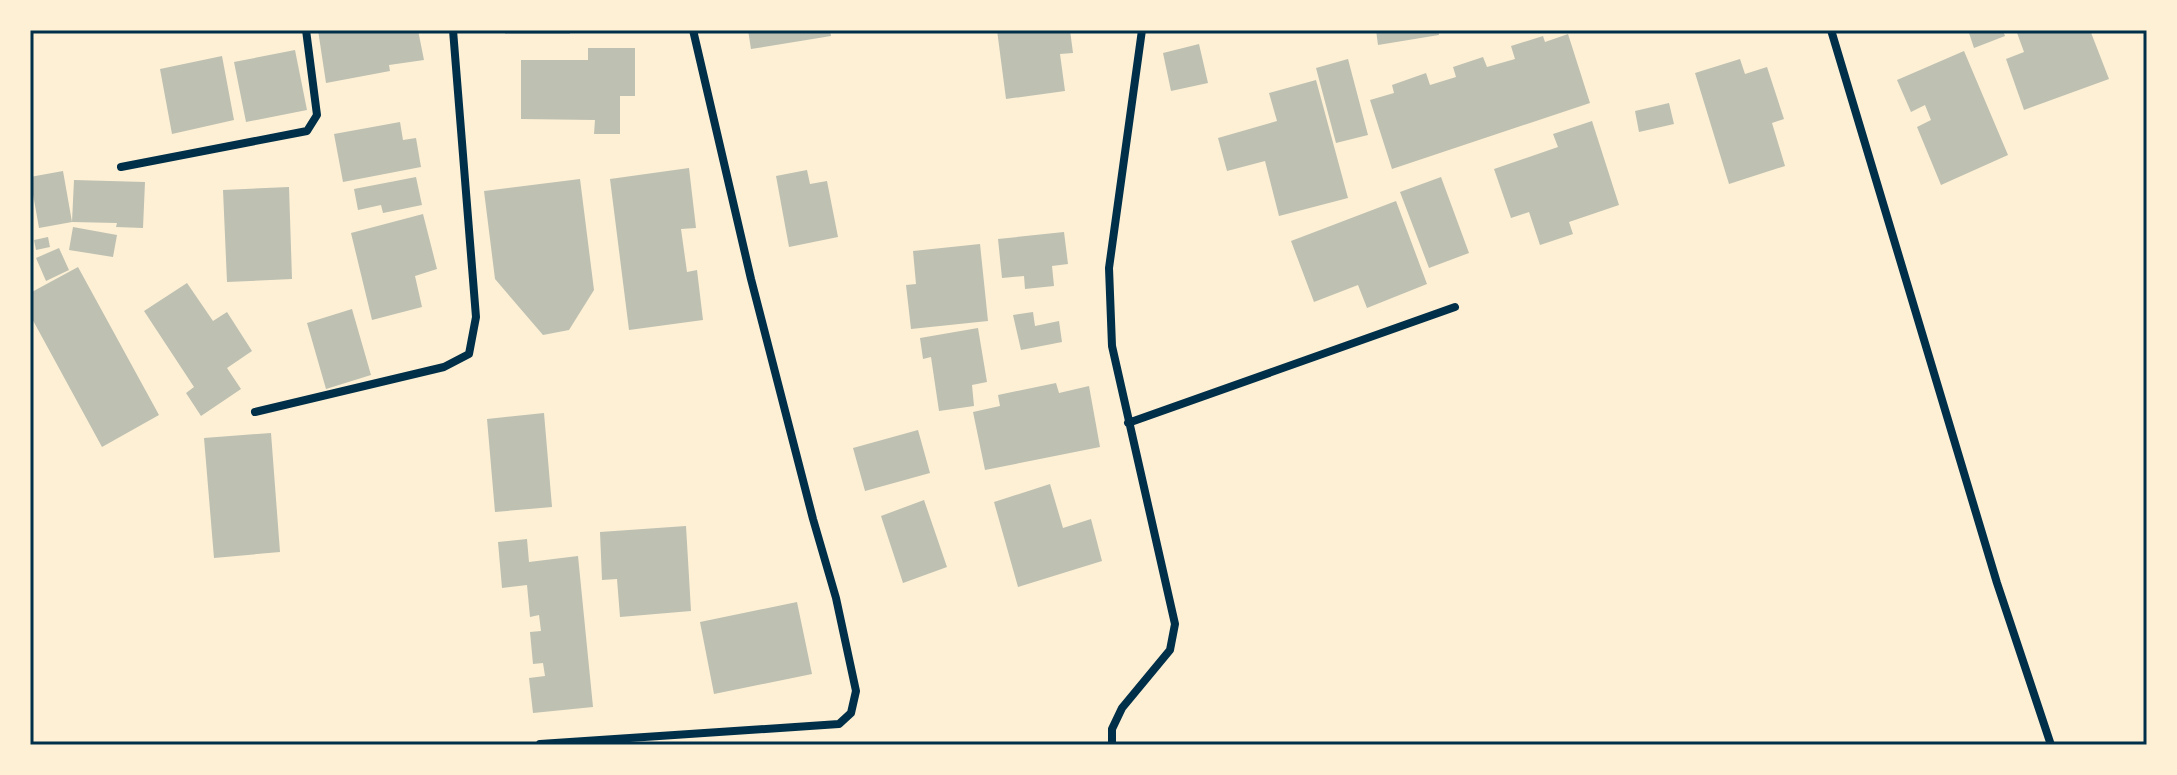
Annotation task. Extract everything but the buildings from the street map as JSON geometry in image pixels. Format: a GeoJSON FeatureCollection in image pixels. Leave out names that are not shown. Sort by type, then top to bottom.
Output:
{"type":"FeatureCollection","features":[{"type":"Feature","properties":{"kind":"street"},"geometry":{"type":"LineString","coordinates":[[121,167],[307,131],[317,115],[306,30]]}},
{"type":"Feature","properties":{"kind":"street"},"geometry":{"type":"LineString","coordinates":[[255,412],[444,367],[469,354],[476,317],[453,30]]}},
{"type":"Feature","properties":{"kind":"street"},"geometry":{"type":"LineString","coordinates":[[540,744],[839,724],[851,713],[856,691],[836,598],[751,279],[693,30]]}},
{"type":"Feature","properties":{"kind":"street"},"geometry":{"type":"LineString","coordinates":[[1112,745],[1112,729],[1122,708],[1170,650],[1175,624],[1112,346],[1109,268],[1142,30]]}},
{"type":"Feature","properties":{"kind":"street"},"geometry":{"type":"LineString","coordinates":[[1831,30],[1997,583],[2051,745]]}},
{"type":"Feature","properties":{"kind":"street"},"geometry":{"type":"LineString","coordinates":[[1128,423],[1455,307]]}}]}
